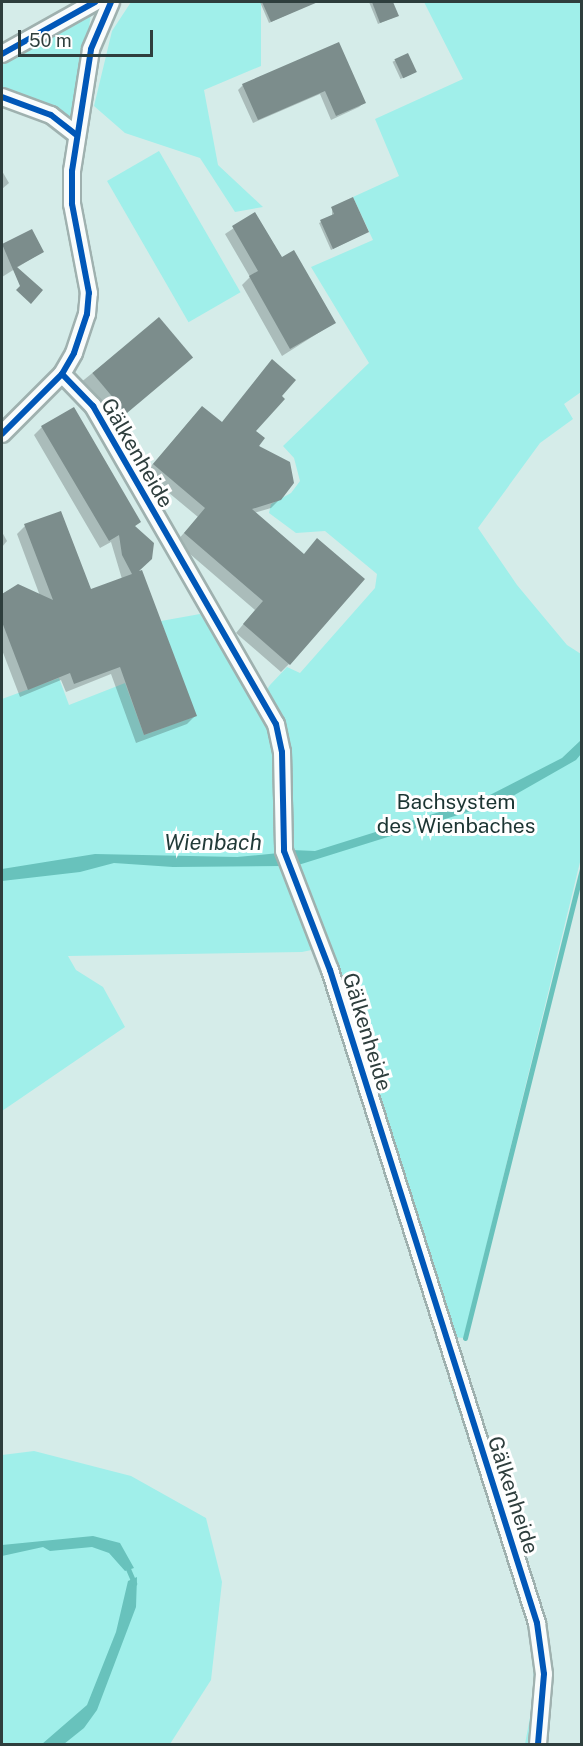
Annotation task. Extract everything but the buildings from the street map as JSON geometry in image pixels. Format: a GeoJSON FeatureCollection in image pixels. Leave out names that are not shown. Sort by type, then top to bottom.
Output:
{"type":"FeatureCollection","features":[{"type":"Feature","properties":{"kind":"street"},"geometry":{"type":"LineString","coordinates":[[2,54],[95,2]]}},
{"type":"Feature","properties":{"kind":"street"},"geometry":{"type":"LineString","coordinates":[[2,434],[62,374],[81,334],[89,293],[72,204],[77,135],[91,48],[111,2]]}},
{"type":"Feature","properties":{"kind":"street"},"geometry":{"type":"LineString","coordinates":[[2,97],[51,115],[77,135]]}},
{"type":"Feature","properties":{"kind":"street","name":"Gälkenheide"},"geometry":{"type":"LineString","coordinates":[[62,374],[93,406],[218,629],[269,709],[282,752],[283,846],[291,873],[330,970],[537,1623],[544,1668],[538,1744]]}},
{"type":"Feature","properties":{"kind":"green space"},"geometry":{"type":"Polygon","coordinates":[[[131,2],[261,2],[261,66],[204,90],[218,165],[263,207],[235,212],[200,158],[125,133],[94,106],[112,31],[131,2]]]}},
{"type":"Feature","properties":{"kind":"green space","name":"Bachsystem des Wienbaches"},"geometry":{"type":"Polygon","coordinates":[[[424,2],[581,2],[581,392],[564,404],[573,419],[540,443],[478,528],[517,585],[567,645],[581,654],[581,858],[464,1338],[452,1337],[330,946],[302,952],[68,956],[76,970],[103,987],[125,1027],[2,1111],[2,699],[59,678],[69,705],[125,683],[144,735],[196,716],[161,621],[200,614],[257,699],[269,722],[286,776],[266,691],[287,667],[300,673],[375,588],[377,574],[325,531],[296,533],[269,513],[271,504],[291,493],[300,481],[294,458],[283,446],[369,363],[311,267],[373,240],[353,197],[399,176],[375,119],[463,79],[424,2]]]}},
{"type":"Feature","properties":{"kind":"green space"},"geometry":{"type":"Polygon","coordinates":[[[91,11],[78,126],[2,93],[2,65],[91,11]]]}},
{"type":"Feature","properties":{"kind":"green space"},"geometry":{"type":"Polygon","coordinates":[[[159,151],[241,292],[189,322],[107,181],[159,151]]]}},
{"type":"Feature","properties":{"kind":"green space"},"geometry":{"type":"Polygon","coordinates":[[[453,1379],[530,1618],[538,1659],[533,1744],[525,1744],[535,1691],[529,1625],[449,1381],[453,1379]]]}},
{"type":"Feature","properties":{"kind":"green space"},"geometry":{"type":"Polygon","coordinates":[[[34,1451],[131,1476],[206,1518],[222,1582],[211,1680],[170,1744],[2,1744],[2,1455],[34,1451]]]}},
{"type":"Feature","properties":{"kind":"shaded area"},"geometry":{"type":"Polygon","coordinates":[[[581,740],[581,754],[576,760],[506,800],[295,866],[292,850],[315,851],[484,798],[562,758],[581,740]]]}},
{"type":"Feature","properties":{"kind":"shaded area"},"geometry":{"type":"Polygon","coordinates":[[[279,853],[283,866],[173,867],[114,863],[80,872],[2,881],[2,869],[95,854],[237,857],[279,853]]]}},
{"type":"Feature","properties":{"kind":"shaded area"},"geometry":{"type":"Polygon","coordinates":[[[93,1536],[120,1543],[134,1568],[125,1571],[109,1553],[92,1547],[50,1551],[43,1547],[2,1556],[2,1545],[93,1536]]]}},
{"type":"Feature","properties":{"kind":"shaded area"},"geometry":{"type":"Polygon","coordinates":[[[137,1577],[136,1607],[97,1710],[84,1728],[64,1744],[42,1744],[87,1705],[116,1632],[128,1581],[137,1577]]]}},
{"type":"Feature","properties":{"kind":"waterway"},"geometry":{"type":"LineString","coordinates":[[465,1338],[582,867]]}},
{"type":"Feature","properties":{"kind":"waterway","name":"Wienbach"},"geometry":{"type":"LineString","coordinates":[[126,1564],[134,1583]]}},
{"type":"Feature","properties":{"kind":"cycle path"},"geometry":{"type":"LineString","coordinates":[[2,54],[95,2]]}},
{"type":"Feature","properties":{"kind":"cycle path"},"geometry":{"type":"LineString","coordinates":[[2,434],[62,374],[74,353],[87,314],[89,293],[72,204],[72,171],[91,49],[111,2]]}},
{"type":"Feature","properties":{"kind":"cycle path"},"geometry":{"type":"LineString","coordinates":[[2,97],[51,115],[77,135]]}},
{"type":"Feature","properties":{"kind":"cycle path"},"geometry":{"type":"LineString","coordinates":[[62,374],[93,406],[276,724],[282,752],[284,851],[330,970],[537,1623],[544,1674],[538,1744]]}}]}
